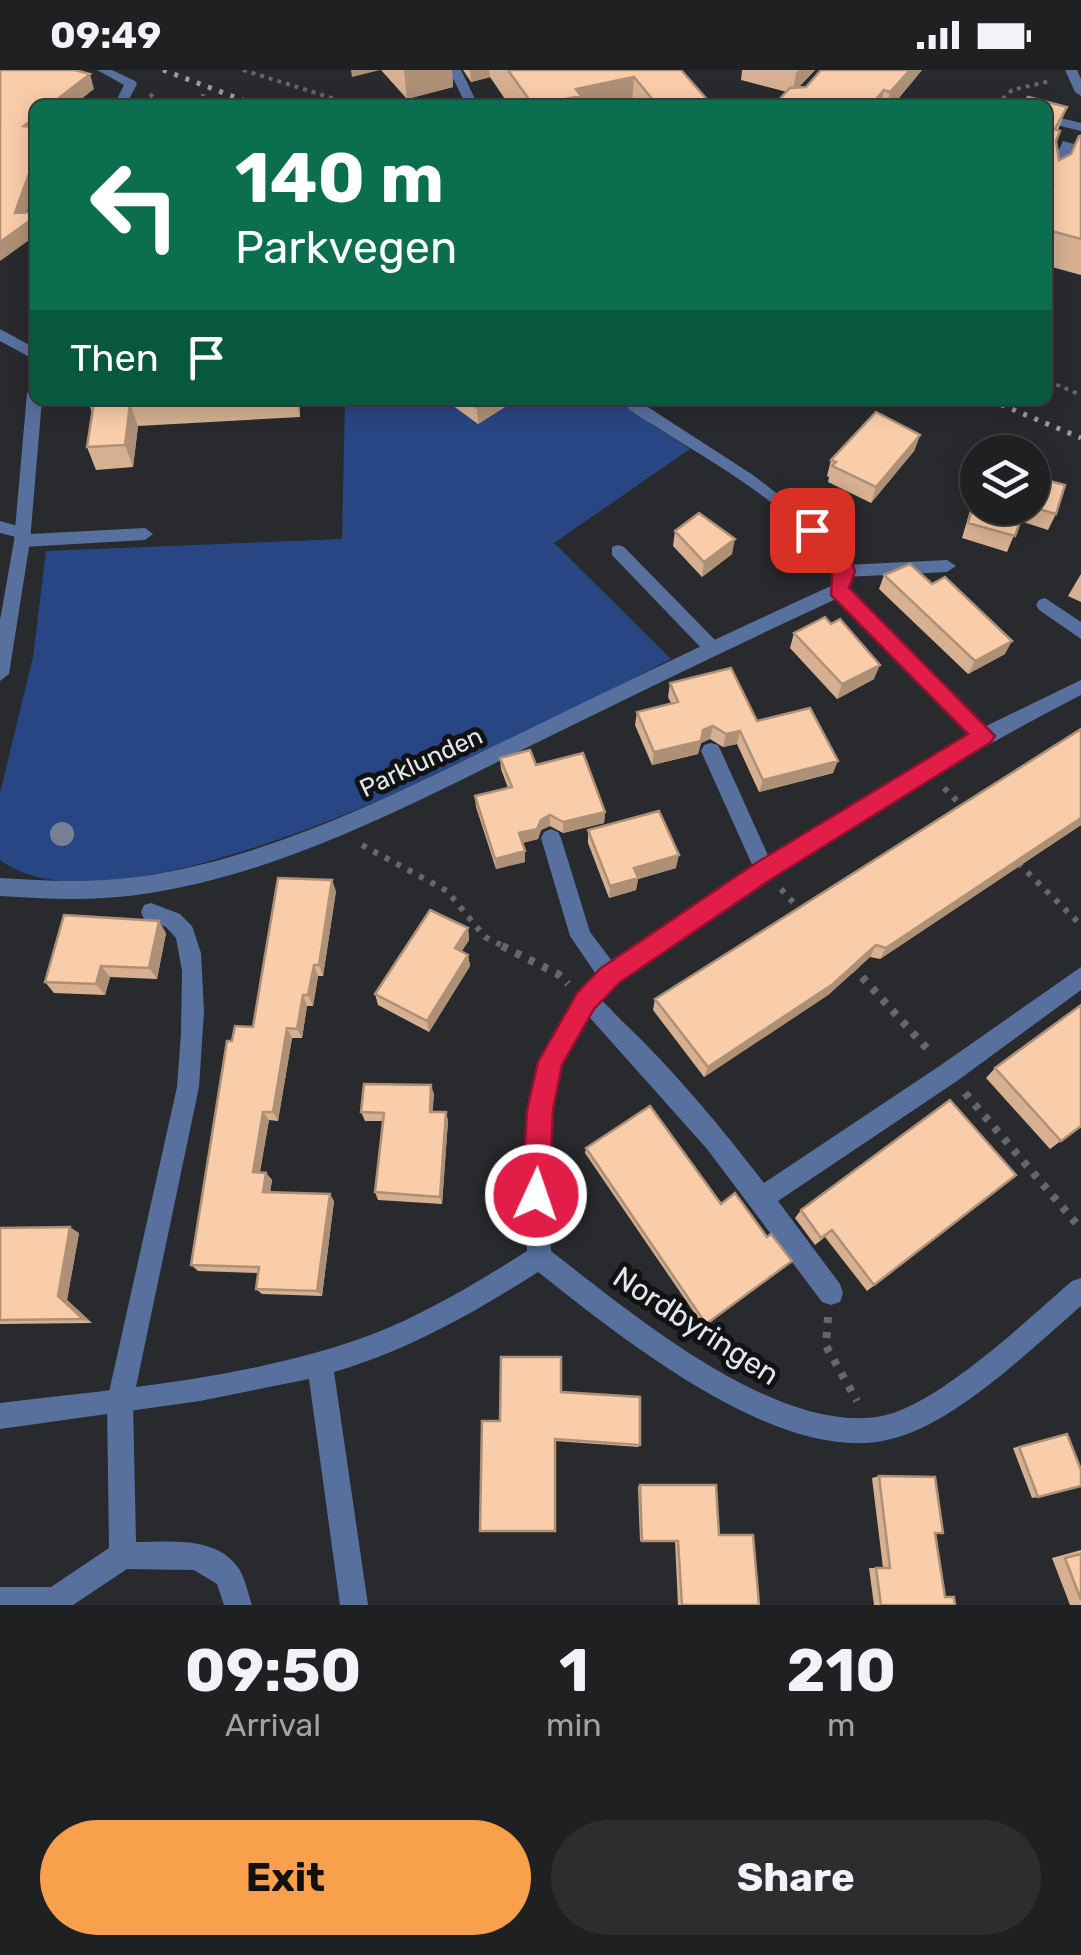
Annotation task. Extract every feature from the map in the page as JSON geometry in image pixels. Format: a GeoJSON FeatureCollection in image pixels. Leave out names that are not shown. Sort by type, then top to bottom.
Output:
{"type":"FeatureCollection","features":[{"type":"Feature","properties":{"kind":"street"},"geometry":{"type":"LineString","coordinates":[[103,70],[131,84],[123,100]]}},
{"type":"Feature","properties":{"kind":"street"},"geometry":{"type":"LineString","coordinates":[[454,70],[469,100]]}},
{"type":"Feature","properties":{"kind":"street"},"geometry":{"type":"LineString","coordinates":[[1071,70],[1081,92]]}},
{"type":"Feature","properties":{"kind":"street"},"geometry":{"type":"LineString","coordinates":[[1052,120],[1081,127]]}},
{"type":"Feature","properties":{"kind":"street"},"geometry":{"type":"LineString","coordinates":[[1052,179],[1075,145]]}},
{"type":"Feature","properties":{"kind":"street"},"geometry":{"type":"LineString","coordinates":[[0,334],[30,352]]}},
{"type":"Feature","properties":{"kind":"street"},"geometry":{"type":"LineString","coordinates":[[0,674],[22,537],[34,405]]}},
{"type":"Feature","properties":{"kind":"street"},"geometry":{"type":"LineString","coordinates":[[633,405],[794,515],[830,546],[842,580],[984,736]]}},
{"type":"Feature","properties":{"kind":"street"},"geometry":{"type":"LineString","coordinates":[[0,527],[22,537],[145,534]]}},
{"type":"Feature","properties":{"kind":"street"},"geometry":{"type":"LineString","coordinates":[[618,552],[712,648]]}},
{"type":"Feature","properties":{"kind":"street"},"geometry":{"type":"LineString","coordinates":[[842,580],[946,566]]}},
{"type":"Feature","properties":{"kind":"street","name":"Parklunden"},"geometry":{"type":"LineString","coordinates":[[0,887],[57,890],[133,884],[261,859],[336,828],[712,648],[842,580]]}},
{"type":"Feature","properties":{"kind":"street"},"geometry":{"type":"LineString","coordinates":[[1045,605],[1081,632]]}},
{"type":"Feature","properties":{"kind":"street"},"geometry":{"type":"LineString","coordinates":[[0,1416],[120,1401],[320,1363],[406,1332],[480,1296],[539,1257],[536,1195],[540,1110],[550,1062],[586,1001],[610,976],[764,870],[984,736],[1077,692]]}},
{"type":"Feature","properties":{"kind":"street"},"geometry":{"type":"LineString","coordinates":[[711,751],[764,870]]}},
{"type":"Feature","properties":{"kind":"street"},"geometry":{"type":"LineString","coordinates":[[551,838],[581,936],[610,976]]}},
{"type":"Feature","properties":{"kind":"street"},"geometry":{"type":"LineString","coordinates":[[123,1555],[120,1401],[188,1087],[192,1034],[187,937],[175,920],[151,912]]}},
{"type":"Feature","properties":{"kind":"street"},"geometry":{"type":"LineString","coordinates":[[762,1198],[949,1073],[1081,977]]}},
{"type":"Feature","properties":{"kind":"street"},"geometry":{"type":"LineString","coordinates":[[586,1001],[627,1038],[762,1198],[831,1293]]}},
{"type":"Feature","properties":{"kind":"street","name":"Nordbyringen"},"geometry":{"type":"LineString","coordinates":[[539,1257],[752,1406],[824,1431],[887,1429],[973,1382],[1081,1290]]}},
{"type":"Feature","properties":{"kind":"street"},"geometry":{"type":"LineString","coordinates":[[320,1363],[354,1605]]}},
{"type":"Feature","properties":{"kind":"street"},"geometry":{"type":"LineString","coordinates":[[0,1600],[54,1601],[123,1555],[198,1556],[228,1575],[238,1605]]}},
{"type":"Feature","properties":{"kind":"path"},"geometry":{"type":"LineString","coordinates":[[243,70],[338,100]]}},
{"type":"Feature","properties":{"kind":"path"},"geometry":{"type":"LineString","coordinates":[[1001,100],[1012,90],[1050,81]]}},
{"type":"Feature","properties":{"kind":"path"},"geometry":{"type":"LineString","coordinates":[[202,100],[203,94]]}},
{"type":"Feature","properties":{"kind":"path"},"geometry":{"type":"LineString","coordinates":[[1052,384],[1081,395]]}},
{"type":"Feature","properties":{"kind":"path"},"geometry":{"type":"LineString","coordinates":[[926,771],[968,813]]}},
{"type":"Feature","properties":{"kind":"path"},"geometry":{"type":"LineString","coordinates":[[336,828],[448,892],[485,937],[558,974],[586,1001]]}},
{"type":"Feature","properties":{"kind":"path"},"geometry":{"type":"LineString","coordinates":[[1010,855],[1081,925]]}},
{"type":"Feature","properties":{"kind":"path"},"geometry":{"type":"LineString","coordinates":[[764,870],[817,928]]}},
{"type":"Feature","properties":{"kind":"path"},"geometry":{"type":"LineString","coordinates":[[844,957],[1081,1229]]}},
{"type":"Feature","properties":{"kind":"path"},"geometry":{"type":"LineString","coordinates":[[831,1293],[826,1346],[849,1393],[887,1429]]}},
{"type":"Feature","properties":{"kind":"shaded area"},"geometry":{"type":"Polygon","coordinates":[[[345,405],[622,405],[690,449],[554,543],[671,659],[436,775],[335,818],[234,854],[140,877],[59,881],[0,860],[0,793],[33,657],[46,551],[342,539],[345,405]]]}},
{"type":"Feature","properties":{"kind":"building"},"geometry":{"type":"Polygon","coordinates":[[[0,70],[75,70],[90,74],[56,100],[30,100],[30,121],[24,126],[30,127],[30,171],[15,213],[30,212],[30,221],[0,242],[0,70]]]}},
{"type":"Feature","properties":{"kind":"building"},"geometry":{"type":"Polygon","coordinates":[[[508,70],[681,70],[708,100],[653,100],[634,77],[576,89],[581,96],[529,100],[508,70]]]}},
{"type":"Feature","properties":{"kind":"building"},"geometry":{"type":"Polygon","coordinates":[[[821,70],[910,70],[890,92],[884,90],[875,100],[779,100],[790,88],[806,87],[821,70]]]}},
{"type":"Feature","properties":{"kind":"building"},"geometry":{"type":"Polygon","coordinates":[[[1052,103],[1067,107],[1055,129],[1060,131],[1056,141],[1059,160],[1071,154],[1081,136],[1081,239],[1052,231],[1052,103]]]}},
{"type":"Feature","properties":{"kind":"building"},"geometry":{"type":"Polygon","coordinates":[[[94,405],[130,405],[125,445],[87,447],[94,405]]]}},
{"type":"Feature","properties":{"kind":"building"},"geometry":{"type":"Polygon","coordinates":[[[876,412],[920,435],[876,487],[832,466],[836,462],[831,460],[876,412]]]}},
{"type":"Feature","properties":{"kind":"building"},"geometry":{"type":"Polygon","coordinates":[[[1050,481],[1065,485],[1056,514],[1050,512],[1050,481]]]}},
{"type":"Feature","properties":{"kind":"building"},"geometry":{"type":"Polygon","coordinates":[[[699,513],[735,539],[704,562],[675,531],[699,513]]]}},
{"type":"Feature","properties":{"kind":"building"},"geometry":{"type":"Polygon","coordinates":[[[975,525],[1019,525],[1015,536],[975,525]]]}},
{"type":"Feature","properties":{"kind":"building"},"geometry":{"type":"Polygon","coordinates":[[[910,564],[932,584],[945,577],[1012,641],[975,661],[884,575],[910,564]]]}},
{"type":"Feature","properties":{"kind":"building"},"geometry":{"type":"Polygon","coordinates":[[[825,617],[831,624],[840,619],[880,665],[842,684],[794,633],[825,617]]]}},
{"type":"Feature","properties":{"kind":"building"},"geometry":{"type":"Polygon","coordinates":[[[731,668],[757,721],[810,708],[838,761],[763,780],[740,731],[726,734],[713,726],[703,730],[701,741],[654,752],[637,712],[678,702],[670,683],[731,668]]]}},
{"type":"Feature","properties":{"kind":"building"},"geometry":{"type":"Polygon","coordinates":[[[1081,729],[1081,818],[886,948],[876,945],[833,984],[708,1067],[655,999],[1081,729]]]}},
{"type":"Feature","properties":{"kind":"building"},"geometry":{"type":"Polygon","coordinates":[[[530,750],[536,765],[583,753],[605,812],[563,822],[550,815],[541,820],[537,829],[519,833],[525,851],[495,859],[475,796],[512,787],[500,758],[530,750]]]}},
{"type":"Feature","properties":{"kind":"building"},"geometry":{"type":"Polygon","coordinates":[[[659,811],[679,855],[634,868],[638,878],[610,886],[588,830],[659,811]]]}},
{"type":"Feature","properties":{"kind":"building"},"geometry":{"type":"Polygon","coordinates":[[[278,878],[332,880],[319,965],[314,965],[308,995],[303,995],[297,1029],[287,1028],[273,1112],[263,1112],[253,1172],[266,1173],[263,1192],[330,1194],[317,1291],[256,1289],[259,1267],[191,1265],[227,1041],[232,1041],[235,1026],[253,1027],[278,878]]]}},
{"type":"Feature","properties":{"kind":"building"},"geometry":{"type":"Polygon","coordinates":[[[430,910],[468,928],[455,948],[468,955],[427,1021],[375,994],[430,910]]]}},
{"type":"Feature","properties":{"kind":"building"},"geometry":{"type":"Polygon","coordinates":[[[64,915],[159,921],[149,968],[101,966],[96,984],[45,982],[64,915]]]}},
{"type":"Feature","properties":{"kind":"building"},"geometry":{"type":"Polygon","coordinates":[[[1081,1005],[1081,1126],[1061,1141],[995,1068],[1081,1005]]]}},
{"type":"Feature","properties":{"kind":"building"},"geometry":{"type":"Polygon","coordinates":[[[364,1084],[431,1085],[430,1112],[446,1112],[440,1197],[375,1192],[384,1113],[361,1112],[364,1084]]]}},
{"type":"Feature","properties":{"kind":"building"},"geometry":{"type":"Polygon","coordinates":[[[950,1100],[1016,1175],[874,1285],[832,1230],[821,1238],[801,1210],[950,1100]]]}},
{"type":"Feature","properties":{"kind":"building"},"geometry":{"type":"Polygon","coordinates":[[[650,1106],[721,1204],[735,1193],[767,1237],[771,1234],[792,1261],[706,1324],[586,1148],[650,1106]]]}},
{"type":"Feature","properties":{"kind":"building"},"geometry":{"type":"Polygon","coordinates":[[[70,1227],[58,1296],[83,1319],[0,1320],[0,1228],[70,1227]]]}},
{"type":"Feature","properties":{"kind":"building"},"geometry":{"type":"Polygon","coordinates":[[[501,1357],[561,1357],[561,1392],[640,1397],[640,1445],[555,1439],[555,1531],[480,1531],[482,1421],[500,1421],[501,1357]]]}},
{"type":"Feature","properties":{"kind":"building"},"geometry":{"type":"Polygon","coordinates":[[[1067,1434],[1081,1470],[1081,1486],[1038,1497],[1019,1447],[1067,1434]]]}},
{"type":"Feature","properties":{"kind":"building"},"geometry":{"type":"Polygon","coordinates":[[[879,1476],[935,1477],[943,1533],[935,1533],[945,1597],[954,1597],[955,1605],[881,1605],[876,1568],[890,1568],[879,1476]]]}},
{"type":"Feature","properties":{"kind":"building"},"geometry":{"type":"Polygon","coordinates":[[[640,1485],[716,1485],[719,1535],[753,1535],[759,1605],[682,1605],[678,1541],[642,1541],[640,1485]]]}},
{"type":"Feature","properties":{"kind":"building"},"geometry":{"type":"Polygon","coordinates":[[[1081,1554],[1081,1600],[1065,1558],[1081,1554]]]}},
{"type":"Feature","properties":{"kind":"railway"},"geometry":{"type":"LineString","coordinates":[[163,70],[243,100]]}},
{"type":"Feature","properties":{"kind":"railway"},"geometry":{"type":"LineString","coordinates":[[1002,405],[1081,438]]}},
{"type":"Feature","properties":{"kind":"route"},"geometry":{"type":"LineString","coordinates":[[536,1195],[540,1110],[550,1062],[586,1001],[610,976],[764,870],[984,736],[838,590],[845,571],[842,559],[812,530]]}}]}
